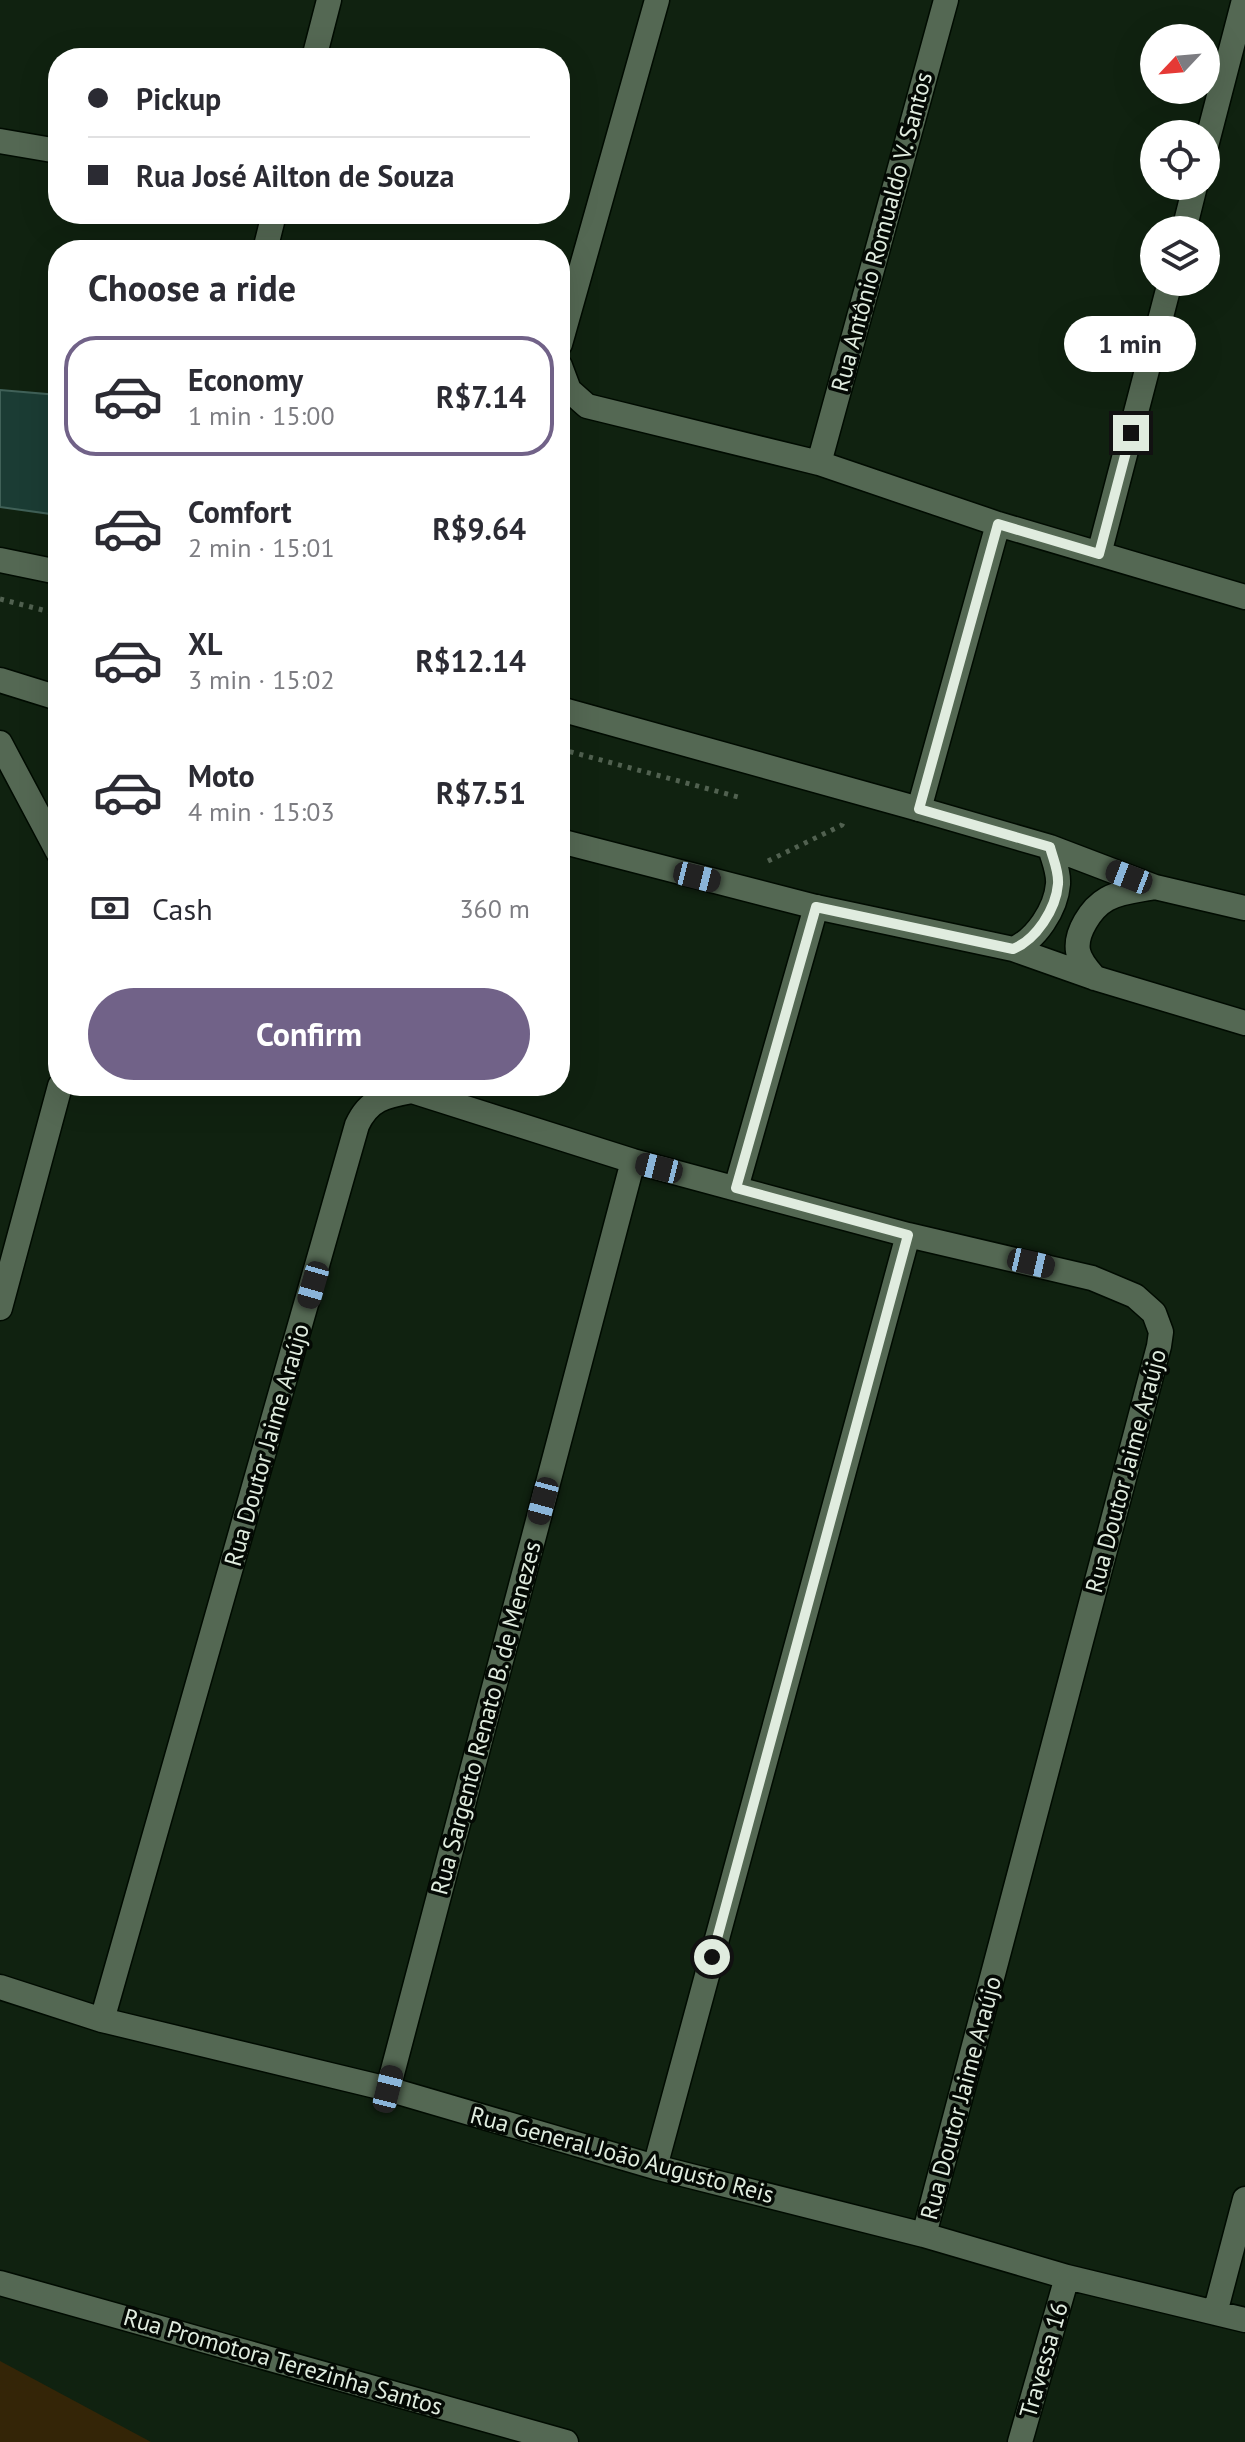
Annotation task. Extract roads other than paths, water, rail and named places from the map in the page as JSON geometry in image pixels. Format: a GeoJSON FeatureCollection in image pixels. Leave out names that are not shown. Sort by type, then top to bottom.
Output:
{"type":"FeatureCollection","features":[{"type":"Feature","properties":{"kind":"street"},"geometry":{"type":"LineString","coordinates":[[317,48],[329,0]]}},
{"type":"Feature","properties":{"kind":"street"},"geometry":{"type":"LineString","coordinates":[[570,309],[657,0]]}},
{"type":"Feature","properties":{"kind":"street","name":"Rua Antônio Romualdo V. Santos"},"geometry":{"type":"LineString","coordinates":[[819,463],[946,0]]}},
{"type":"Feature","properties":{"kind":"street"},"geometry":{"type":"LineString","coordinates":[[1213,120],[1244,0]]}},
{"type":"Feature","properties":{"kind":"street"},"geometry":{"type":"LineString","coordinates":[[0,141],[48,149]]}},
{"type":"Feature","properties":{"kind":"street"},"geometry":{"type":"LineString","coordinates":[[1099,554],[1166,296]]}},
{"type":"Feature","properties":{"kind":"street"},"geometry":{"type":"LineString","coordinates":[[570,391],[587,406],[819,463],[998,524],[1245,597]]}},
{"type":"Feature","properties":{"kind":"street"},"geometry":{"type":"LineString","coordinates":[[919,809],[998,524]]}},
{"type":"Feature","properties":{"kind":"street"},"geometry":{"type":"LineString","coordinates":[[0,560],[48,570]]}},
{"type":"Feature","properties":{"kind":"street"},"geometry":{"type":"LineString","coordinates":[[0,680],[48,695]]}},
{"type":"Feature","properties":{"kind":"street"},"geometry":{"type":"LineString","coordinates":[[570,712],[1050,847],[1155,887],[1245,908]]}},
{"type":"Feature","properties":{"kind":"street"},"geometry":{"type":"LineString","coordinates":[[0,743],[48,833]]}},
{"type":"Feature","properties":{"kind":"street"},"geometry":{"type":"LineString","coordinates":[[570,844],[816,907],[1013,949],[1095,978],[1245,1023]]}},
{"type":"Feature","properties":{"kind":"street"},"geometry":{"type":"LineString","coordinates":[[1013,949],[1024,944],[1040,927],[1055,897],[1058,879],[1050,847]]}},
{"type":"Feature","properties":{"kind":"street"},"geometry":{"type":"LineString","coordinates":[[1095,978],[1084,965],[1077,948],[1092,911],[1110,897],[1155,887]]}},
{"type":"Feature","properties":{"kind":"street"},"geometry":{"type":"LineString","coordinates":[[736,1188],[816,907]]}},
{"type":"Feature","properties":{"kind":"street"},"geometry":{"type":"LineString","coordinates":[[0,1308],[57,1096]]}},
{"type":"Feature","properties":{"kind":"street","name":"Rua Doutor Jaime Araújo"},"geometry":{"type":"LineString","coordinates":[[102,2020],[357,1125],[363,1113],[376,1100],[392,1096]]}},
{"type":"Feature","properties":{"kind":"street","name":"Rua Doutor Jaime Araújo"},"geometry":{"type":"LineString","coordinates":[[428,1096],[633,1161],[908,1235],[1092,1278],[1135,1296],[1154,1313],[1161,1332],[1151,1377],[924,2235]]}},
{"type":"Feature","properties":{"kind":"street","name":"Rua Sargento Renato B. de Menezes"},"geometry":{"type":"LineString","coordinates":[[388,2089],[633,1161]]}},
{"type":"Feature","properties":{"kind":"street"},"geometry":{"type":"LineString","coordinates":[[655,2167],[908,1235]]}},
{"type":"Feature","properties":{"kind":"street","name":"Rua General João Augusto Reis"},"geometry":{"type":"LineString","coordinates":[[0,1987],[102,2020],[388,2089],[655,2167],[924,2235],[1067,2277],[1245,2320]]}},
{"type":"Feature","properties":{"kind":"street"},"geometry":{"type":"LineString","coordinates":[[1215,2313],[1245,2199]]}},
{"type":"Feature","properties":{"kind":"street","name":"Travessa 16"},"geometry":{"type":"LineString","coordinates":[[1020,2442],[1067,2277]]}},
{"type":"Feature","properties":{"kind":"street","name":"Rua Promotora Terezinha Santos"},"geometry":{"type":"LineString","coordinates":[[0,2283],[566,2442]]}}]}
